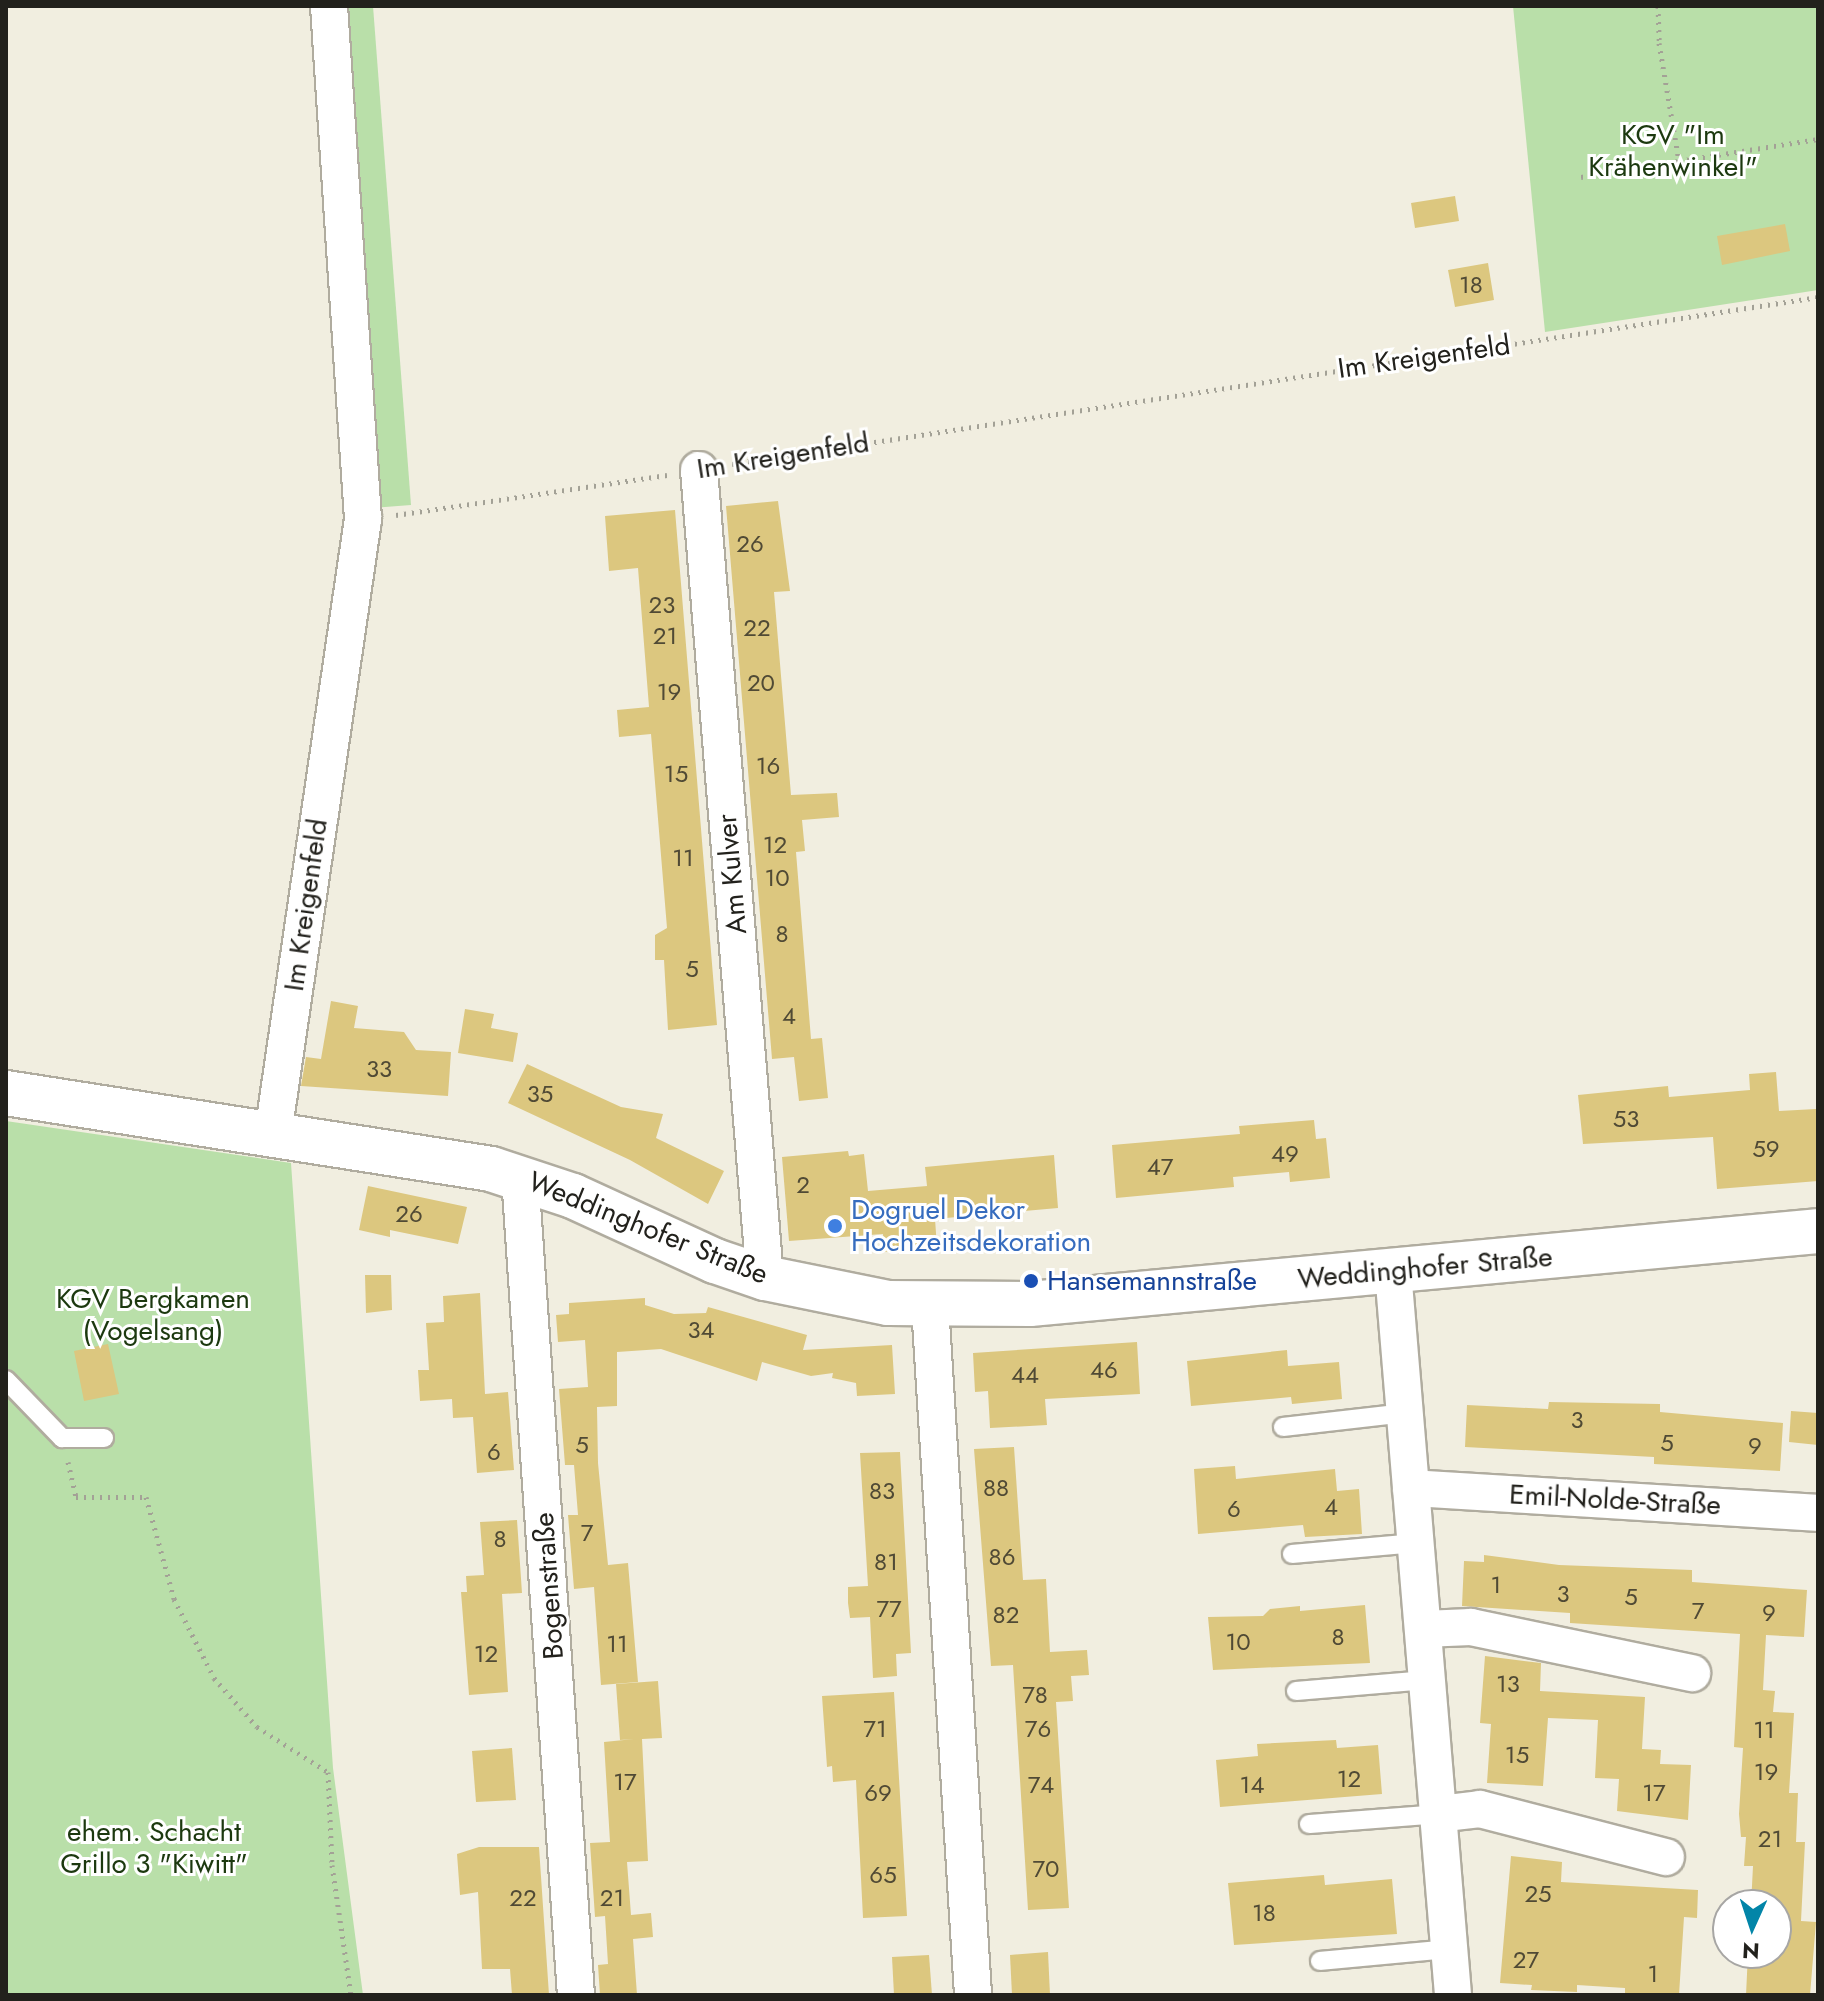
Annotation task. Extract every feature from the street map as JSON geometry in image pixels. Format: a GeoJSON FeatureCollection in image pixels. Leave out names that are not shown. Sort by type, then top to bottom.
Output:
{"type":"FeatureCollection","features":[{"type":"Feature","properties":{"kind":"street"},"geometry":{"type":"LineString","coordinates":[[329,6],[363,519]]}},
{"type":"Feature","properties":{"kind":"street","name":"Am Kulver"},"geometry":{"type":"LineString","coordinates":[[699,470],[765,1278]]}},
{"type":"Feature","properties":{"kind":"street","name":"Im Kreigenfeld"},"geometry":{"type":"LineString","coordinates":[[273,1134],[363,519]]}},
{"type":"Feature","properties":{"kind":"street","name":"Weddinghofer Straße"},"geometry":{"type":"LineString","coordinates":[[6,1093],[520,1176],[765,1278],[841,1296],[930,1305],[1030,1304],[1818,1231]]}},
{"type":"Feature","properties":{"kind":"street","name":"Bogenstraße"},"geometry":{"type":"LineString","coordinates":[[520,1176],[576,1995]]}},
{"type":"Feature","properties":{"kind":"street"},"geometry":{"type":"LineString","coordinates":[[1393,1271],[1453,1995]]}},
{"type":"Feature","properties":{"kind":"street"},"geometry":{"type":"LineString","coordinates":[[930,1305],[973,1995]]}},
{"type":"Feature","properties":{"kind":"street","name":"Emil-Nolde-Straße"},"geometry":{"type":"LineString","coordinates":[[1411,1488],[1818,1513]]}},
{"type":"Feature","properties":{"kind":"street"},"geometry":{"type":"LineString","coordinates":[[1423,1629],[1471,1627],[1692,1673]]}},
{"type":"Feature","properties":{"kind":"street"},"geometry":{"type":"LineString","coordinates":[[1438,1814],[1480,1809],[1666,1857]]}},
{"type":"Feature","properties":{"kind":"lane"},"geometry":{"type":"LineString","coordinates":[[6,1380],[62,1438],[104,1438]]}},
{"type":"Feature","properties":{"kind":"lane"},"geometry":{"type":"LineString","coordinates":[[1283,1427],[1405,1413]]}},
{"type":"Feature","properties":{"kind":"lane"},"geometry":{"type":"LineString","coordinates":[[1292,1554],[1416,1543]]}},
{"type":"Feature","properties":{"kind":"lane"},"geometry":{"type":"LineString","coordinates":[[1296,1691],[1427,1680]]}},
{"type":"Feature","properties":{"kind":"lane"},"geometry":{"type":"LineString","coordinates":[[1309,1824],[1438,1814]]}},
{"type":"Feature","properties":{"kind":"lane"},"geometry":{"type":"LineString","coordinates":[[1320,1961],[1449,1949]]}},
{"type":"Feature","properties":{"kind":"path"},"geometry":{"type":"LineString","coordinates":[[1658,6],[1659,43],[1679,161]]}},
{"type":"Feature","properties":{"kind":"path"},"geometry":{"type":"LineString","coordinates":[[1581,177],[1818,139]]}},
{"type":"Feature","properties":{"kind":"path","name":"Im Kreigenfeld"},"geometry":{"type":"LineString","coordinates":[[363,519],[1818,297]]}},
{"type":"Feature","properties":{"kind":"path"},"geometry":{"type":"LineString","coordinates":[[62,1438],[76,1497],[146,1497],[174,1599],[214,1678],[257,1727],[328,1772],[332,1865],[351,1995]]}},
{"type":"Feature","properties":{"kind":"green space"},"geometry":{"type":"Polygon","coordinates":[[[337,6],[373,6],[411,505],[372,508],[337,6]]]}},
{"type":"Feature","properties":{"kind":"green space","name":"KGV \"Im Krähenwinkel\""},"geometry":{"type":"Polygon","coordinates":[[[1513,6],[1818,6],[1818,290],[1545,332],[1513,6]]]}},
{"type":"Feature","properties":{"kind":"green space"},"geometry":{"type":"Polygon","coordinates":[[[6,1121],[291,1163],[333,1768],[363,1995],[6,1995],[6,1121]]]}},
{"type":"Feature","properties":{"kind":"building"},"geometry":{"type":"Polygon","coordinates":[[[1455,196],[1459,221],[1415,228],[1411,203],[1455,196]]]}},
{"type":"Feature","properties":{"kind":"building"},"geometry":{"type":"Polygon","coordinates":[[[1785,224],[1790,251],[1722,265],[1717,236],[1785,224]]]}},
{"type":"Feature","properties":{"kind":"building"},"geometry":{"type":"Polygon","coordinates":[[[1488,263],[1494,300],[1455,307],[1448,270],[1488,263]]]}},
{"type":"Feature","properties":{"kind":"building"},"geometry":{"type":"Polygon","coordinates":[[[778,501],[790,591],[774,592],[791,795],[837,793],[839,817],[802,820],[805,851],[796,852],[811,1039],[822,1038],[828,1098],[799,1101],[794,1057],[772,1059],[726,506],[778,501]]]}},
{"type":"Feature","properties":{"kind":"building"},"geometry":{"type":"Polygon","coordinates":[[[675,510],[717,1025],[668,1030],[664,960],[655,960],[655,935],[667,928],[651,734],[619,737],[617,710],[649,707],[638,568],[609,571],[605,516],[675,510]]]}},
{"type":"Feature","properties":{"kind":"building"},"geometry":{"type":"Polygon","coordinates":[[[331,1001],[358,1006],[354,1028],[404,1032],[416,1050],[451,1052],[448,1096],[301,1086],[306,1057],[321,1059],[331,1001]]]}},
{"type":"Feature","properties":{"kind":"building"},"geometry":{"type":"Polygon","coordinates":[[[465,1009],[494,1014],[491,1028],[518,1033],[513,1062],[458,1053],[465,1009]]]}},
{"type":"Feature","properties":{"kind":"building"},"geometry":{"type":"Polygon","coordinates":[[[527,1064],[621,1107],[663,1114],[656,1138],[724,1171],[708,1204],[630,1160],[508,1103],[527,1064]]]}},
{"type":"Feature","properties":{"kind":"building"},"geometry":{"type":"Polygon","coordinates":[[[1776,1072],[1779,1111],[1816,1109],[1818,1181],[1717,1189],[1713,1137],[1583,1144],[1578,1095],[1668,1086],[1669,1097],[1750,1090],[1749,1074],[1776,1072]]]}},
{"type":"Feature","properties":{"kind":"building"},"geometry":{"type":"Polygon","coordinates":[[[1314,1120],[1316,1139],[1326,1138],[1330,1178],[1290,1182],[1289,1172],[1233,1177],[1234,1187],[1116,1198],[1112,1145],[1240,1134],[1239,1126],[1314,1120]]]}},
{"type":"Feature","properties":{"kind":"building"},"geometry":{"type":"Polygon","coordinates":[[[848,1151],[849,1156],[864,1154],[868,1191],[927,1186],[925,1167],[1054,1155],[1058,1208],[935,1219],[937,1247],[884,1252],[883,1234],[789,1241],[782,1157],[848,1151]]]}},
{"type":"Feature","properties":{"kind":"building"},"geometry":{"type":"Polygon","coordinates":[[[368,1186],[467,1207],[458,1244],[390,1230],[390,1237],[359,1230],[368,1186]]]}},
{"type":"Feature","properties":{"kind":"building"},"geometry":{"type":"Polygon","coordinates":[[[365,1275],[391,1275],[392,1310],[366,1313],[365,1275]]]}},
{"type":"Feature","properties":{"kind":"building"},"geometry":{"type":"Polygon","coordinates":[[[480,1293],[485,1394],[508,1392],[514,1470],[477,1473],[473,1417],[453,1418],[452,1399],[420,1401],[418,1370],[429,1370],[426,1323],[444,1322],[443,1296],[480,1293]]]}},
{"type":"Feature","properties":{"kind":"building"},"geometry":{"type":"Polygon","coordinates":[[[645,1298],[645,1305],[674,1314],[706,1313],[708,1307],[807,1335],[803,1350],[892,1345],[895,1394],[857,1396],[856,1383],[832,1378],[833,1373],[811,1376],[762,1362],[757,1381],[661,1349],[617,1352],[617,1406],[597,1407],[598,1463],[608,1565],[628,1563],[638,1682],[601,1685],[594,1587],[574,1589],[568,1515],[578,1515],[574,1465],[565,1465],[559,1389],[588,1387],[585,1340],[558,1342],[556,1315],[569,1314],[569,1303],[645,1298]]]}},
{"type":"Feature","properties":{"kind":"building"},"geometry":{"type":"Polygon","coordinates":[[[1137,1342],[1140,1394],[1045,1399],[1047,1425],[990,1428],[988,1391],[975,1392],[973,1353],[1137,1342]]]}},
{"type":"Feature","properties":{"kind":"building"},"geometry":{"type":"Polygon","coordinates":[[[108,1344],[119,1394],[84,1401],[74,1351],[108,1344]]]}},
{"type":"Feature","properties":{"kind":"building"},"geometry":{"type":"Polygon","coordinates":[[[1287,1350],[1288,1366],[1339,1362],[1342,1399],[1292,1404],[1291,1397],[1191,1406],[1187,1361],[1287,1350]]]}},
{"type":"Feature","properties":{"kind":"building"},"geometry":{"type":"Polygon","coordinates":[[[1549,1402],[1660,1404],[1660,1412],[1783,1423],[1780,1471],[1654,1464],[1654,1457],[1465,1447],[1467,1405],[1548,1409],[1549,1402]]]}},
{"type":"Feature","properties":{"kind":"building"},"geometry":{"type":"Polygon","coordinates":[[[1791,1411],[1818,1413],[1818,1445],[1789,1442],[1791,1411]]]}},
{"type":"Feature","properties":{"kind":"building"},"geometry":{"type":"Polygon","coordinates":[[[1014,1447],[1023,1580],[1046,1579],[1050,1652],[1087,1650],[1089,1675],[1071,1676],[1073,1701],[1056,1702],[1069,1908],[1028,1910],[1013,1665],[991,1666],[974,1449],[1014,1447]]]}},
{"type":"Feature","properties":{"kind":"building"},"geometry":{"type":"Polygon","coordinates":[[[900,1452],[911,1653],[896,1654],[897,1676],[873,1678],[870,1617],[850,1618],[848,1603],[848,1587],[868,1586],[860,1453],[900,1452]]]}},
{"type":"Feature","properties":{"kind":"building"},"geometry":{"type":"Polygon","coordinates":[[[1235,1466],[1236,1479],[1335,1469],[1337,1491],[1359,1489],[1362,1534],[1305,1537],[1303,1525],[1198,1534],[1194,1469],[1235,1466]]]}},
{"type":"Feature","properties":{"kind":"building"},"geometry":{"type":"Polygon","coordinates":[[[517,1520],[522,1593],[502,1594],[508,1692],[469,1695],[461,1592],[467,1592],[466,1576],[484,1575],[480,1522],[517,1520]]]}},
{"type":"Feature","properties":{"kind":"building"},"geometry":{"type":"Polygon","coordinates":[[[1484,1555],[1559,1565],[1692,1570],[1692,1582],[1807,1590],[1804,1637],[1766,1635],[1763,1690],[1775,1691],[1773,1712],[1794,1713],[1789,1793],[1798,1793],[1796,1842],[1805,1842],[1801,1921],[1816,1922],[1810,1995],[1746,1995],[1747,1969],[1792,1969],[1792,1889],[1752,1889],[1753,1866],[1744,1866],[1746,1837],[1741,1837],[1739,1814],[1743,1748],[1734,1747],[1740,1634],[1570,1623],[1570,1613],[1462,1606],[1464,1561],[1484,1562],[1484,1555]]]}},
{"type":"Feature","properties":{"kind":"building"},"geometry":{"type":"Polygon","coordinates":[[[1365,1605],[1370,1663],[1213,1670],[1208,1617],[1263,1616],[1270,1609],[1300,1606],[1300,1611],[1365,1605]]]}},
{"type":"Feature","properties":{"kind":"building"},"geometry":{"type":"Polygon","coordinates":[[[1485,1656],[1541,1663],[1540,1691],[1645,1697],[1642,1749],[1661,1750],[1660,1764],[1691,1765],[1688,1820],[1617,1811],[1619,1779],[1595,1778],[1598,1720],[1548,1718],[1543,1786],[1487,1783],[1491,1724],[1480,1723],[1485,1656]]]}},
{"type":"Feature","properties":{"kind":"building"},"geometry":{"type":"Polygon","coordinates":[[[658,1681],[662,1738],[642,1739],[648,1861],[627,1862],[631,1915],[651,1913],[653,1937],[633,1939],[637,1995],[600,1995],[598,1965],[608,1964],[605,1916],[595,1917],[590,1843],[610,1842],[604,1742],[634,1739],[620,1740],[616,1684],[658,1681]]]}},
{"type":"Feature","properties":{"kind":"building"},"geometry":{"type":"Polygon","coordinates":[[[894,1692],[907,1916],[863,1918],[856,1780],[833,1782],[832,1766],[827,1767],[822,1696],[894,1692]]]}},
{"type":"Feature","properties":{"kind":"building"},"geometry":{"type":"Polygon","coordinates":[[[1336,1740],[1337,1748],[1378,1745],[1382,1794],[1220,1807],[1216,1760],[1258,1756],[1257,1744],[1336,1740]]]}},
{"type":"Feature","properties":{"kind":"building"},"geometry":{"type":"Polygon","coordinates":[[[512,1748],[516,1800],[476,1802],[472,1751],[512,1748]]]}},
{"type":"Feature","properties":{"kind":"building"},"geometry":{"type":"Polygon","coordinates":[[[479,1847],[539,1847],[549,1995],[512,1995],[510,1969],[482,1969],[478,1892],[460,1895],[457,1854],[479,1847]]]}},
{"type":"Feature","properties":{"kind":"building"},"geometry":{"type":"Polygon","coordinates":[[[1511,1856],[1562,1862],[1561,1882],[1698,1890],[1697,1918],[1684,1917],[1679,1995],[1625,1995],[1625,1988],[1577,1985],[1577,1992],[1531,1990],[1532,1985],[1500,1983],[1511,1856]]]}},
{"type":"Feature","properties":{"kind":"building"},"geometry":{"type":"Polygon","coordinates":[[[1324,1875],[1325,1885],[1392,1879],[1397,1934],[1234,1945],[1228,1883],[1324,1875]]]}},
{"type":"Feature","properties":{"kind":"building"},"geometry":{"type":"Polygon","coordinates":[[[1048,1952],[1050,1995],[1012,1995],[1010,1955],[1048,1952]]]}},
{"type":"Feature","properties":{"kind":"building"},"geometry":{"type":"Polygon","coordinates":[[[929,1955],[932,1995],[894,1995],[892,1957],[929,1955]]]}},
{"type":"Feature","properties":{"kind":"place","name":"Dogruel Dekor Hochzeitsdekoration"},"geometry":{"type":"Point","coordinates":[835,1226]}},
{"type":"Feature","properties":{"kind":"place","name":"Hansemannstraße"},"geometry":{"type":"Point","coordinates":[1031,1281]}},
{"type":"Feature","properties":{"kind":"park label","name":"KGV Bergkamen (Vogelsang)"},"geometry":{"type":"Point","coordinates":[153,1315]}},
{"type":"Feature","properties":{"kind":"park label","name":"ehem. Schacht Grillo 3 \"Kiwitt\""},"geometry":{"type":"Point","coordinates":[154,1848]}}]}
